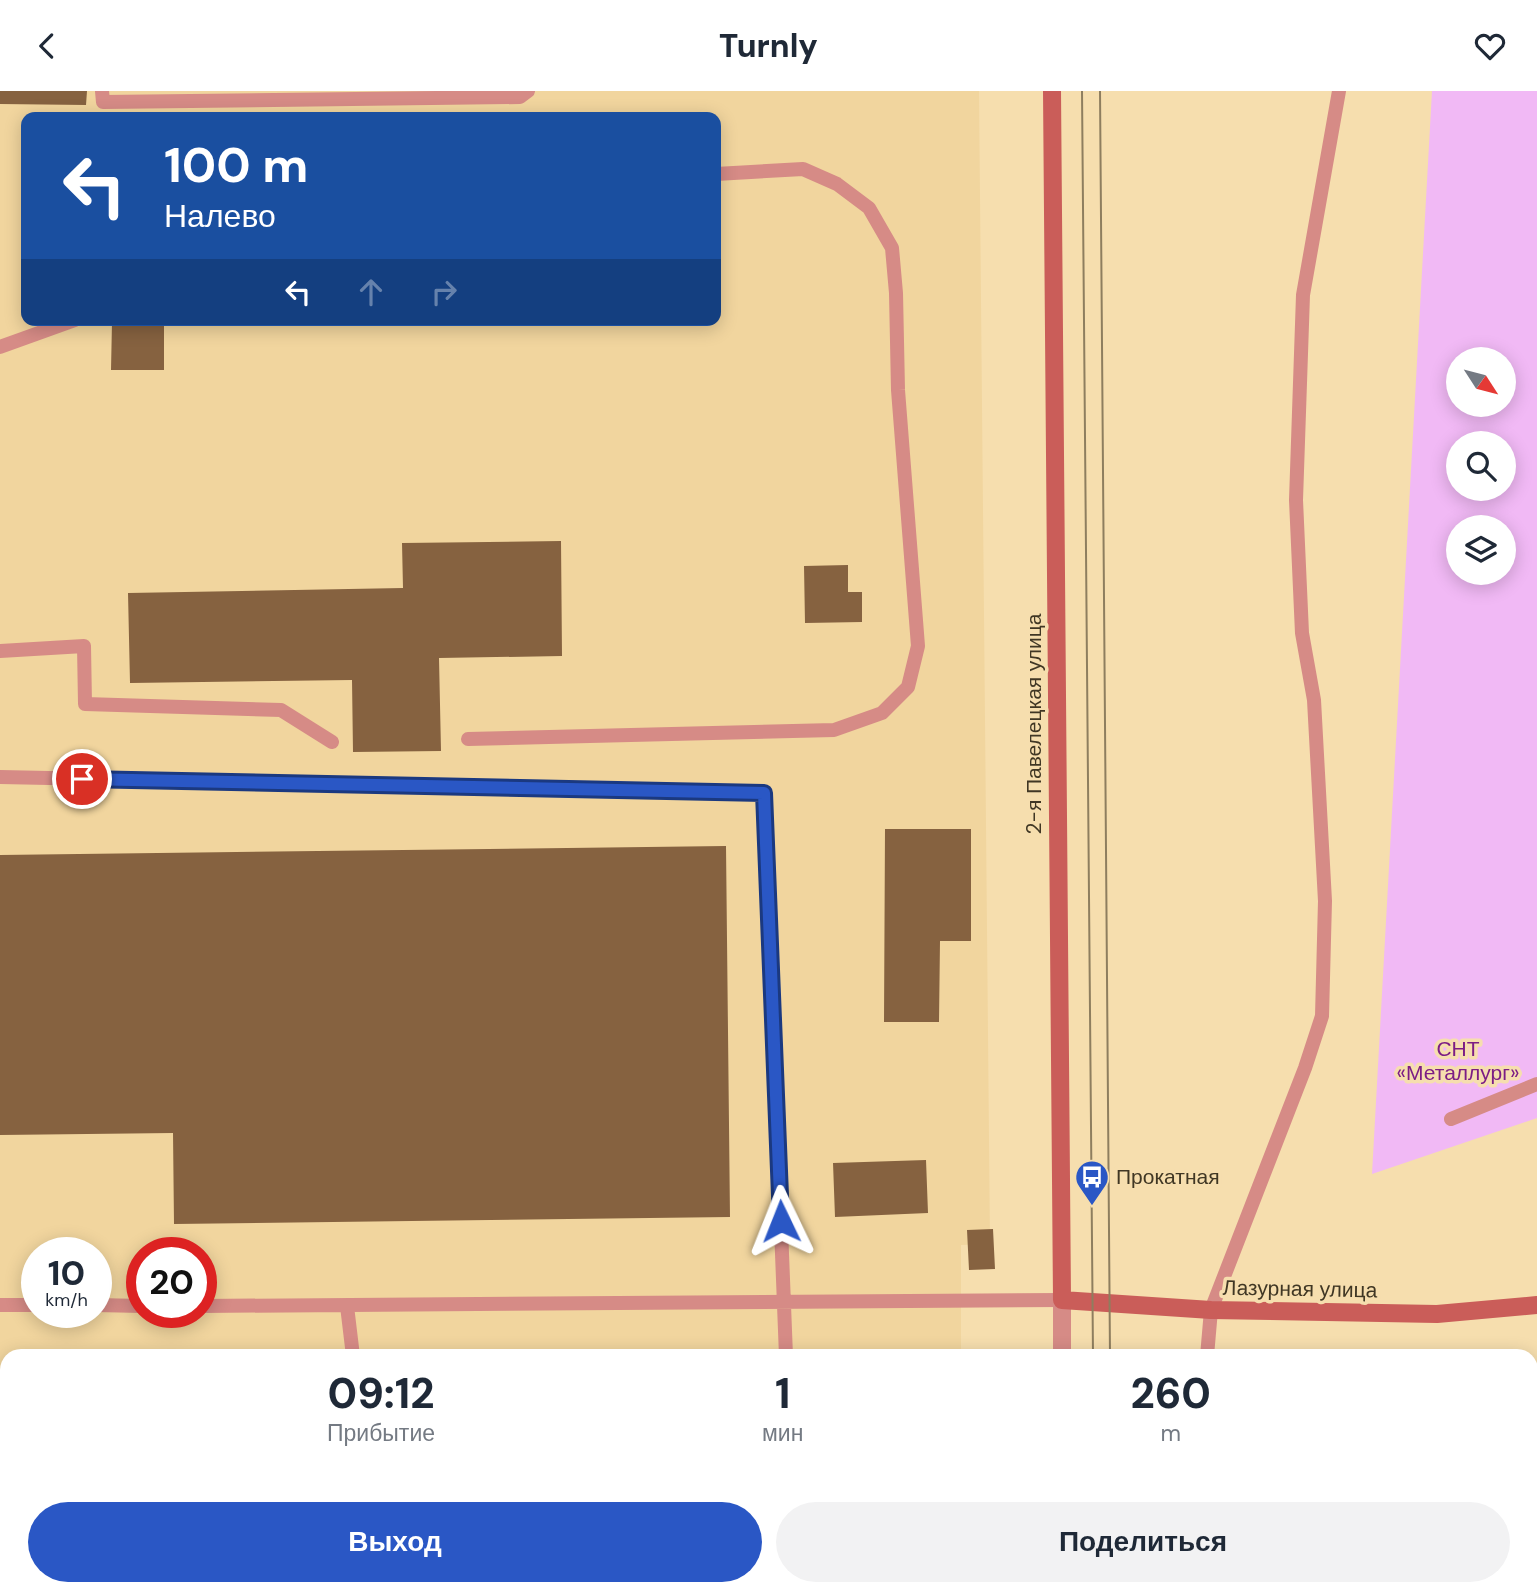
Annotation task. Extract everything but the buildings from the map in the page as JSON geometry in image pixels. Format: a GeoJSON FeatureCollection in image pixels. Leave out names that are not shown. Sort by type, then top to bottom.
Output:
{"type":"FeatureCollection","features":[{"type":"Feature","properties":{"kind":"main road","name":"2-я Павелецкая улица"},"geometry":{"type":"LineString","coordinates":[[1052,91],[1062,1300]]}},
{"type":"Feature","properties":{"kind":"main road","name":"Лазурная улица"},"geometry":{"type":"LineString","coordinates":[[1062,1300],[1211,1310],[1437,1314],[1537,1305]]}},
{"type":"Feature","properties":{"kind":"street","name":"2-я Павелецкая улица"},"geometry":{"type":"LineString","coordinates":[[1062,1300],[1062,1349]]}},
{"type":"Feature","properties":{"kind":"lane"},"geometry":{"type":"LineString","coordinates":[[102,91],[103,102],[520,97],[528,91]]}},
{"type":"Feature","properties":{"kind":"lane"},"geometry":{"type":"LineString","coordinates":[[1208,1349],[1211,1310],[1305,1068],[1322,1016],[1325,901],[1314,700],[1302,633],[1296,500],[1303,295],[1339,91]]}},
{"type":"Feature","properties":{"kind":"lane"},"geometry":{"type":"LineString","coordinates":[[467,739],[834,730],[882,713],[908,687],[918,646],[898,390],[892,248],[869,208],[837,184],[803,169],[721,174]]}},
{"type":"Feature","properties":{"kind":"lane"},"geometry":{"type":"LineString","coordinates":[[0,347],[58,326]]}},
{"type":"Feature","properties":{"kind":"lane"},"geometry":{"type":"LineString","coordinates":[[0,650],[84,646],[85,704],[281,710],[332,741]]}},
{"type":"Feature","properties":{"kind":"lane"},"geometry":{"type":"LineString","coordinates":[[0,777],[764,793],[786,1349]]}},
{"type":"Feature","properties":{"kind":"lane"},"geometry":{"type":"LineString","coordinates":[[1451,1119],[1537,1083]]}},
{"type":"Feature","properties":{"kind":"lane"},"geometry":{"type":"LineString","coordinates":[[217,1306],[1062,1300]]}},
{"type":"Feature","properties":{"kind":"lane"},"geometry":{"type":"LineString","coordinates":[[0,1305],[21,1305]]}},
{"type":"Feature","properties":{"kind":"lane"},"geometry":{"type":"LineString","coordinates":[[347,1306],[352,1349]]}},
{"type":"Feature","properties":{"kind":"shaded area"},"geometry":{"type":"Polygon","coordinates":[[[0,91],[979,91],[990,1244],[961,1245],[961,1349],[0,1349],[0,91]]]}},
{"type":"Feature","properties":{"kind":"green space","name":"СНТ «Металлург»"},"geometry":{"type":"Polygon","coordinates":[[[1432,91],[1537,91],[1537,1118],[1372,1174],[1432,91]]]}},
{"type":"Feature","properties":{"kind":"tram line"},"geometry":{"type":"LineString","coordinates":[[1082,91],[1093,1349]]}},
{"type":"Feature","properties":{"kind":"tram line"},"geometry":{"type":"LineString","coordinates":[[1100,91],[1110,1349]]}},
{"type":"Feature","properties":{"kind":"place","name":"Прокатная"},"geometry":{"type":"Point","coordinates":[1092,1207]}},
{"type":"Feature","properties":{"kind":"route"},"geometry":{"type":"LineString","coordinates":[[82,779],[764,793],[781,1221]]}}]}
